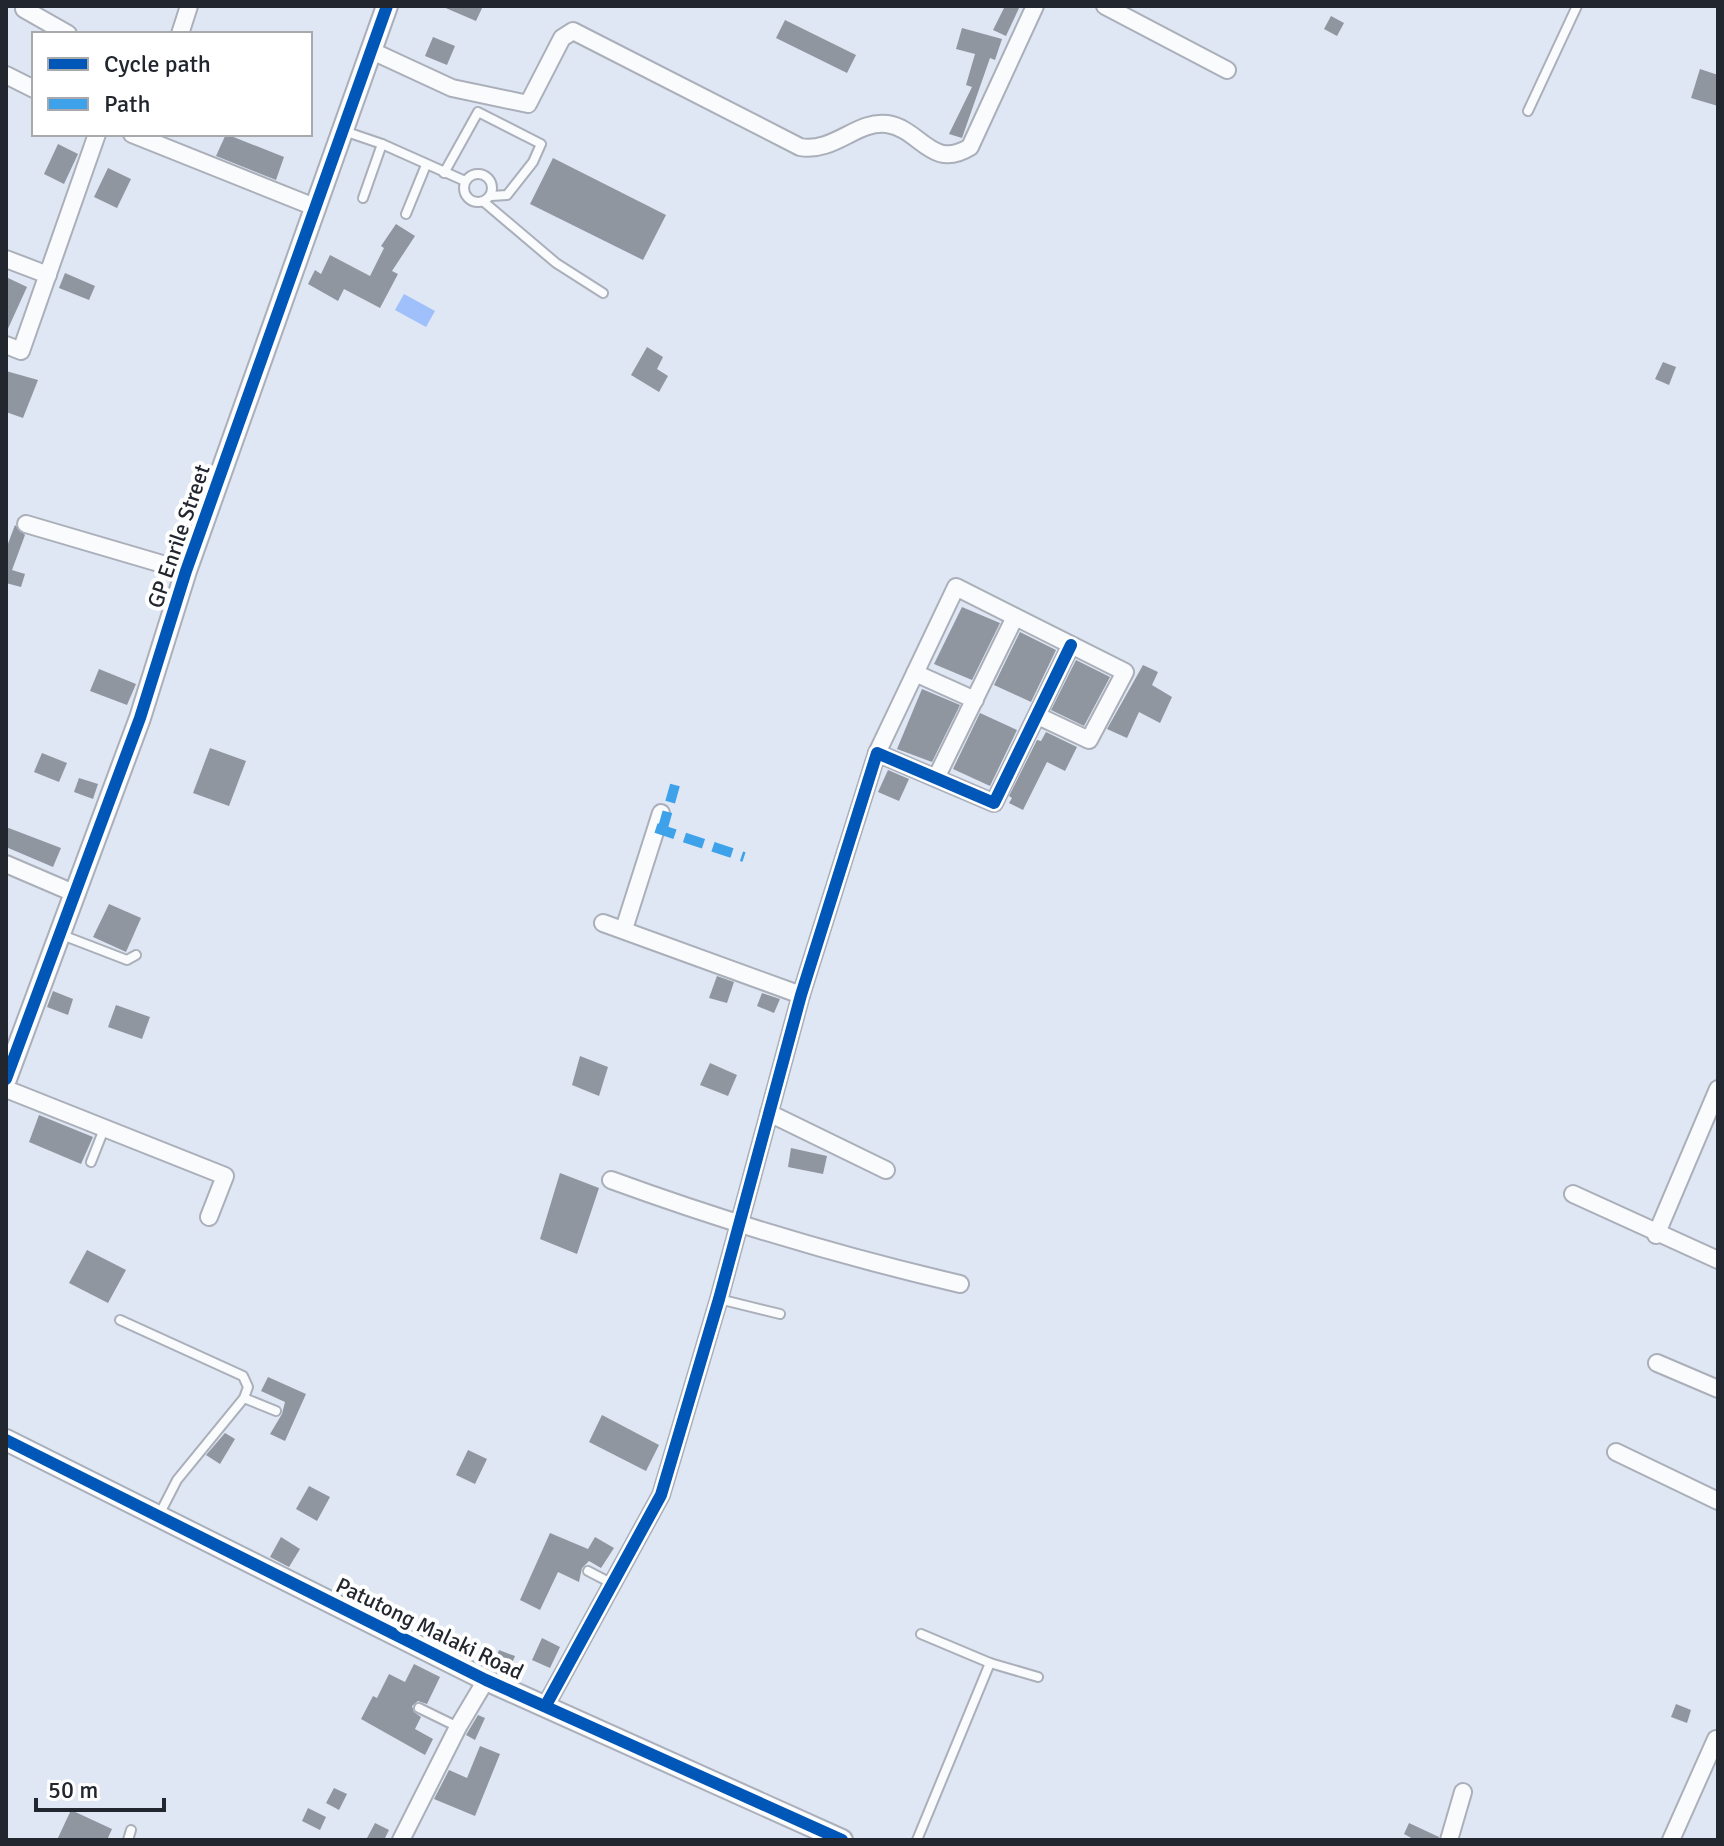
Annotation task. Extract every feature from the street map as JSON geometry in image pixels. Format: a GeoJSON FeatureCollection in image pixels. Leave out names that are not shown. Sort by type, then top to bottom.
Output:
{"type":"FeatureCollection","features":[{"type":"Feature","properties":{"kind":"street"},"geometry":{"type":"LineString","coordinates":[[181,32],[189,6]]}},
{"type":"Feature","properties":{"kind":"street","name":"GP Enrile Street"},"geometry":{"type":"LineString","coordinates":[[6,1079],[140,718],[186,571],[387,6]]}},
{"type":"Feature","properties":{"kind":"street"},"geometry":{"type":"LineString","coordinates":[[372,51],[452,88],[528,104],[562,38],[573,31],[800,147],[817,150],[873,125],[889,124],[939,154],[956,156],[970,147],[1035,6]]}},
{"type":"Feature","properties":{"kind":"street"},"geometry":{"type":"LineString","coordinates":[[1105,6],[1227,70]]}},
{"type":"Feature","properties":{"kind":"street"},"geometry":{"type":"LineString","coordinates":[[24,9],[64,32]]}},
{"type":"Feature","properties":{"kind":"street"},"geometry":{"type":"LineString","coordinates":[[6,75],[32,88]]}},
{"type":"Feature","properties":{"kind":"street"},"geometry":{"type":"LineString","coordinates":[[6,345],[21,351],[96,136]]}},
{"type":"Feature","properties":{"kind":"street"},"geometry":{"type":"LineString","coordinates":[[142,136],[317,208]]}},
{"type":"Feature","properties":{"kind":"street"},"geometry":{"type":"LineString","coordinates":[[6,259],[48,275]]}},
{"type":"Feature","properties":{"kind":"street"},"geometry":{"type":"LineString","coordinates":[[26,524],[186,571]]}},
{"type":"Feature","properties":{"kind":"street"},"geometry":{"type":"LineString","coordinates":[[546,1705],[661,1495],[719,1299],[736,1225],[801,995],[877,753],[956,587],[1125,672],[1089,740],[1038,716]]}},
{"type":"Feature","properties":{"kind":"street"},"geometry":{"type":"LineString","coordinates":[[936,778],[1015,617]]}},
{"type":"Feature","properties":{"kind":"street"},"geometry":{"type":"LineString","coordinates":[[877,753],[994,803],[1071,645]]}},
{"type":"Feature","properties":{"kind":"street"},"geometry":{"type":"LineString","coordinates":[[915,673],[975,700]]}},
{"type":"Feature","properties":{"kind":"street"},"geometry":{"type":"LineString","coordinates":[[624,929],[661,813]]}},
{"type":"Feature","properties":{"kind":"street"},"geometry":{"type":"LineString","coordinates":[[6,864],[76,894]]}},
{"type":"Feature","properties":{"kind":"street"},"geometry":{"type":"LineString","coordinates":[[603,923],[801,995]]}},
{"type":"Feature","properties":{"kind":"street"},"geometry":{"type":"LineString","coordinates":[[6,1089],[225,1176],[209,1217]]}},
{"type":"Feature","properties":{"kind":"street"},"geometry":{"type":"LineString","coordinates":[[1656,1235],[1718,1089]]}},
{"type":"Feature","properties":{"kind":"street"},"geometry":{"type":"LineString","coordinates":[[769,1113],[886,1170]]}},
{"type":"Feature","properties":{"kind":"street"},"geometry":{"type":"LineString","coordinates":[[611,1180],[736,1225],[857,1260],[960,1284]]}},
{"type":"Feature","properties":{"kind":"street"},"geometry":{"type":"LineString","coordinates":[[1573,1194],[1656,1235],[1718,1260]]}},
{"type":"Feature","properties":{"kind":"street"},"geometry":{"type":"LineString","coordinates":[[1657,1363],[1718,1389]]}},
{"type":"Feature","properties":{"kind":"street","name":"Patutong Malaki Road"},"geometry":{"type":"LineString","coordinates":[[6,1440],[486,1680],[842,1840]]}},
{"type":"Feature","properties":{"kind":"street"},"geometry":{"type":"LineString","coordinates":[[1616,1452],[1718,1501]]}},
{"type":"Feature","properties":{"kind":"street"},"geometry":{"type":"LineString","coordinates":[[401,1840],[458,1727],[486,1680]]}},
{"type":"Feature","properties":{"kind":"street"},"geometry":{"type":"LineString","coordinates":[[1671,1840],[1716,1739]]}},
{"type":"Feature","properties":{"kind":"street"},"geometry":{"type":"LineString","coordinates":[[1449,1840],[1463,1792]]}},
{"type":"Feature","properties":{"kind":"lane"},"geometry":{"type":"LineString","coordinates":[[1528,111],[1577,6]]}},
{"type":"Feature","properties":{"kind":"lane"},"geometry":{"type":"LineString","coordinates":[[444,173],[478,112],[541,144],[533,162],[507,195],[475,203],[467,198],[463,190],[465,181],[472,174],[489,178],[493,186],[488,199]]}},
{"type":"Feature","properties":{"kind":"lane"},"geometry":{"type":"LineString","coordinates":[[342,131],[382,144],[465,181]]}},
{"type":"Feature","properties":{"kind":"lane"},"geometry":{"type":"LineString","coordinates":[[363,198],[382,144]]}},
{"type":"Feature","properties":{"kind":"lane"},"geometry":{"type":"LineString","coordinates":[[406,214],[426,165]]}},
{"type":"Feature","properties":{"kind":"lane"},"geometry":{"type":"LineString","coordinates":[[488,199],[556,263],[603,293]]}},
{"type":"Feature","properties":{"kind":"lane"},"geometry":{"type":"LineString","coordinates":[[61,934],[127,960],[136,955]]}},
{"type":"Feature","properties":{"kind":"lane"},"geometry":{"type":"LineString","coordinates":[[91,1162],[104,1128]]}},
{"type":"Feature","properties":{"kind":"lane"},"geometry":{"type":"LineString","coordinates":[[719,1299],[780,1314]]}},
{"type":"Feature","properties":{"kind":"lane"},"geometry":{"type":"LineString","coordinates":[[120,1320],[243,1376],[248,1387],[244,1398],[177,1480],[159,1515]]}},
{"type":"Feature","properties":{"kind":"lane"},"geometry":{"type":"LineString","coordinates":[[244,1398],[276,1411]]}},
{"type":"Feature","properties":{"kind":"lane"},"geometry":{"type":"LineString","coordinates":[[588,1571],[611,1583]]}},
{"type":"Feature","properties":{"kind":"lane"},"geometry":{"type":"LineString","coordinates":[[921,1634],[990,1663],[1038,1677]]}},
{"type":"Feature","properties":{"kind":"lane"},"geometry":{"type":"LineString","coordinates":[[917,1840],[990,1663]]}},
{"type":"Feature","properties":{"kind":"lane"},"geometry":{"type":"LineString","coordinates":[[419,1708],[458,1727]]}},
{"type":"Feature","properties":{"kind":"water"},"geometry":{"type":"Polygon","coordinates":[[[404,294],[435,311],[426,327],[395,310],[404,294]]]}},
{"type":"Feature","properties":{"kind":"building"},"geometry":{"type":"Polygon","coordinates":[[[441,6],[483,6],[476,21],[441,6]]]}},
{"type":"Feature","properties":{"kind":"building"},"geometry":{"type":"Polygon","coordinates":[[[1005,6],[1020,6],[1006,36],[993,30],[1005,6]]]}},
{"type":"Feature","properties":{"kind":"building"},"geometry":{"type":"Polygon","coordinates":[[[1331,16],[1344,23],[1337,36],[1324,29],[1331,16]]]}},
{"type":"Feature","properties":{"kind":"building"},"geometry":{"type":"Polygon","coordinates":[[[785,20],[856,55],[847,73],[776,38],[785,20]]]}},
{"type":"Feature","properties":{"kind":"building"},"geometry":{"type":"Polygon","coordinates":[[[962,28],[1002,39],[995,60],[990,58],[962,138],[949,134],[972,87],[966,85],[975,54],[956,49],[962,28]]]}},
{"type":"Feature","properties":{"kind":"building"},"geometry":{"type":"Polygon","coordinates":[[[433,37],[455,46],[447,65],[425,56],[433,37]]]}},
{"type":"Feature","properties":{"kind":"building"},"geometry":{"type":"Polygon","coordinates":[[[1700,69],[1718,75],[1718,106],[1691,98],[1700,69]]]}},
{"type":"Feature","properties":{"kind":"building"},"geometry":{"type":"Polygon","coordinates":[[[225,136],[231,136],[284,157],[276,180],[216,156],[225,136]]]}},
{"type":"Feature","properties":{"kind":"building"},"geometry":{"type":"Polygon","coordinates":[[[58,144],[78,154],[64,184],[44,174],[58,144]]]}},
{"type":"Feature","properties":{"kind":"building"},"geometry":{"type":"Polygon","coordinates":[[[553,158],[666,215],[643,260],[530,204],[553,158]]]}},
{"type":"Feature","properties":{"kind":"building"},"geometry":{"type":"Polygon","coordinates":[[[108,168],[131,179],[117,208],[94,197],[108,168]]]}},
{"type":"Feature","properties":{"kind":"building"},"geometry":{"type":"Polygon","coordinates":[[[396,224],[415,236],[392,271],[398,274],[380,308],[344,289],[338,301],[308,284],[315,270],[321,274],[330,255],[370,276],[384,248],[381,246],[396,224]]]}},
{"type":"Feature","properties":{"kind":"building"},"geometry":{"type":"Polygon","coordinates":[[[65,273],[95,286],[89,300],[59,288],[65,273]]]}},
{"type":"Feature","properties":{"kind":"building"},"geometry":{"type":"Polygon","coordinates":[[[6,277],[27,287],[6,333],[6,277]]]}},
{"type":"Feature","properties":{"kind":"building"},"geometry":{"type":"Polygon","coordinates":[[[647,347],[663,357],[657,369],[668,376],[659,392],[631,375],[647,347]]]}},
{"type":"Feature","properties":{"kind":"building"},"geometry":{"type":"Polygon","coordinates":[[[1663,362],[1676,367],[1669,385],[1655,379],[1663,362]]]}},
{"type":"Feature","properties":{"kind":"building"},"geometry":{"type":"Polygon","coordinates":[[[6,371],[38,380],[23,418],[6,412],[6,371]]]}},
{"type":"Feature","properties":{"kind":"building"},"geometry":{"type":"Polygon","coordinates":[[[15,525],[25,535],[12,570],[25,574],[21,587],[6,583],[6,549],[15,525]]]}},
{"type":"Feature","properties":{"kind":"building"},"geometry":{"type":"Polygon","coordinates":[[[962,607],[1000,623],[972,680],[934,664],[962,607]]]}},
{"type":"Feature","properties":{"kind":"building"},"geometry":{"type":"Polygon","coordinates":[[[1020,632],[1056,650],[1031,702],[994,685],[1020,632]]]}},
{"type":"Feature","properties":{"kind":"building"},"geometry":{"type":"Polygon","coordinates":[[[1076,660],[1110,677],[1084,726],[1051,710],[1076,660]]]}},
{"type":"Feature","properties":{"kind":"building"},"geometry":{"type":"Polygon","coordinates":[[[1143,665],[1158,672],[1152,685],[1172,697],[1160,723],[1139,712],[1127,738],[1107,729],[1143,665]]]}},
{"type":"Feature","properties":{"kind":"building"},"geometry":{"type":"Polygon","coordinates":[[[99,669],[136,684],[127,705],[90,691],[99,669]]]}},
{"type":"Feature","properties":{"kind":"building"},"geometry":{"type":"Polygon","coordinates":[[[922,689],[960,705],[932,762],[897,749],[922,689]]]}},
{"type":"Feature","properties":{"kind":"building"},"geometry":{"type":"Polygon","coordinates":[[[980,713],[1017,730],[990,786],[953,769],[980,713]]]}},
{"type":"Feature","properties":{"kind":"building"},"geometry":{"type":"Polygon","coordinates":[[[1046,732],[1077,747],[1065,771],[1047,762],[1023,810],[1009,803],[1012,798],[1009,796],[1037,740],[1041,741],[1046,732]]]}},
{"type":"Feature","properties":{"kind":"building"},"geometry":{"type":"Polygon","coordinates":[[[210,748],[246,761],[229,806],[193,793],[210,748]]]}},
{"type":"Feature","properties":{"kind":"building"},"geometry":{"type":"Polygon","coordinates":[[[42,753],[67,763],[59,782],[34,772],[42,753]]]}},
{"type":"Feature","properties":{"kind":"building"},"geometry":{"type":"Polygon","coordinates":[[[888,770],[909,779],[899,801],[878,792],[888,770]]]}},
{"type":"Feature","properties":{"kind":"building"},"geometry":{"type":"Polygon","coordinates":[[[79,778],[98,784],[93,799],[74,792],[79,778]]]}},
{"type":"Feature","properties":{"kind":"building"},"geometry":{"type":"Polygon","coordinates":[[[6,827],[61,848],[53,867],[6,847],[6,827]]]}},
{"type":"Feature","properties":{"kind":"building"},"geometry":{"type":"Polygon","coordinates":[[[109,904],[141,918],[126,952],[93,937],[109,904]]]}},
{"type":"Feature","properties":{"kind":"building"},"geometry":{"type":"Polygon","coordinates":[[[717,976],[734,982],[727,1003],[709,998],[717,976]]]}},
{"type":"Feature","properties":{"kind":"building"},"geometry":{"type":"Polygon","coordinates":[[[53,991],[73,999],[68,1015],[47,1007],[53,991]]]}},
{"type":"Feature","properties":{"kind":"building"},"geometry":{"type":"Polygon","coordinates":[[[762,993],[780,999],[774,1013],[757,1006],[762,993]]]}},
{"type":"Feature","properties":{"kind":"building"},"geometry":{"type":"Polygon","coordinates":[[[116,1005],[150,1017],[142,1039],[108,1027],[116,1005]]]}},
{"type":"Feature","properties":{"kind":"building"},"geometry":{"type":"Polygon","coordinates":[[[580,1056],[608,1067],[599,1096],[572,1085],[580,1056]]]}},
{"type":"Feature","properties":{"kind":"building"},"geometry":{"type":"Polygon","coordinates":[[[710,1063],[737,1075],[728,1096],[700,1085],[710,1063]]]}},
{"type":"Feature","properties":{"kind":"building"},"geometry":{"type":"Polygon","coordinates":[[[39,1115],[93,1137],[81,1164],[29,1142],[39,1115]]]}},
{"type":"Feature","properties":{"kind":"building"},"geometry":{"type":"Polygon","coordinates":[[[791,1148],[827,1156],[823,1174],[788,1167],[791,1148]]]}},
{"type":"Feature","properties":{"kind":"building"},"geometry":{"type":"Polygon","coordinates":[[[560,1173],[599,1188],[577,1254],[540,1239],[560,1173]]]}},
{"type":"Feature","properties":{"kind":"building"},"geometry":{"type":"Polygon","coordinates":[[[87,1250],[126,1270],[108,1303],[69,1283],[87,1250]]]}},
{"type":"Feature","properties":{"kind":"building"},"geometry":{"type":"Polygon","coordinates":[[[268,1377],[306,1394],[285,1441],[270,1434],[285,1402],[261,1391],[268,1377]]]}},
{"type":"Feature","properties":{"kind":"building"},"geometry":{"type":"Polygon","coordinates":[[[602,1415],[659,1445],[646,1471],[589,1442],[602,1415]]]}},
{"type":"Feature","properties":{"kind":"building"},"geometry":{"type":"Polygon","coordinates":[[[225,1433],[235,1439],[220,1464],[206,1455],[225,1433]]]}},
{"type":"Feature","properties":{"kind":"building"},"geometry":{"type":"Polygon","coordinates":[[[468,1450],[487,1459],[475,1484],[456,1475],[468,1450]]]}},
{"type":"Feature","properties":{"kind":"building"},"geometry":{"type":"Polygon","coordinates":[[[309,1486],[330,1497],[317,1521],[296,1509],[309,1486]]]}},
{"type":"Feature","properties":{"kind":"building"},"geometry":{"type":"Polygon","coordinates":[[[550,1533],[588,1549],[595,1537],[614,1548],[601,1568],[589,1561],[582,1568],[579,1582],[558,1572],[540,1610],[520,1600],[550,1533]]]}},
{"type":"Feature","properties":{"kind":"building"},"geometry":{"type":"Polygon","coordinates":[[[281,1537],[300,1549],[289,1567],[270,1557],[281,1537]]]}},
{"type":"Feature","properties":{"kind":"building"},"geometry":{"type":"Polygon","coordinates":[[[542,1638],[560,1647],[550,1668],[532,1660],[542,1638]]]}},
{"type":"Feature","properties":{"kind":"building"},"geometry":{"type":"Polygon","coordinates":[[[499,1650],[515,1656],[507,1675],[492,1669],[499,1650]]]}},
{"type":"Feature","properties":{"kind":"building"},"geometry":{"type":"Polygon","coordinates":[[[414,1664],[440,1677],[427,1704],[418,1701],[412,1706],[421,1717],[415,1729],[433,1739],[425,1755],[361,1719],[373,1696],[377,1698],[389,1674],[405,1682],[414,1664]]]}},
{"type":"Feature","properties":{"kind":"building"},"geometry":{"type":"Polygon","coordinates":[[[1676,1704],[1691,1710],[1687,1723],[1671,1717],[1676,1704]]]}},
{"type":"Feature","properties":{"kind":"building"},"geometry":{"type":"Polygon","coordinates":[[[478,1715],[485,1718],[475,1740],[466,1735],[478,1715]]]}},
{"type":"Feature","properties":{"kind":"building"},"geometry":{"type":"Polygon","coordinates":[[[480,1746],[500,1754],[475,1816],[434,1799],[449,1770],[467,1778],[480,1746]]]}},
{"type":"Feature","properties":{"kind":"building"},"geometry":{"type":"Polygon","coordinates":[[[334,1788],[347,1794],[339,1810],[326,1803],[334,1788]]]}},
{"type":"Feature","properties":{"kind":"building"},"geometry":{"type":"Polygon","coordinates":[[[308,1808],[326,1817],[320,1830],[302,1821],[308,1808]]]}},
{"type":"Feature","properties":{"kind":"building"},"geometry":{"type":"Polygon","coordinates":[[[71,1810],[112,1829],[107,1840],[57,1840],[71,1810]]]}},
{"type":"Feature","properties":{"kind":"building"},"geometry":{"type":"Polygon","coordinates":[[[375,1823],[389,1830],[384,1840],[366,1840],[375,1823]]]}},
{"type":"Feature","properties":{"kind":"building"},"geometry":{"type":"Polygon","coordinates":[[[1409,1823],[1439,1837],[1438,1840],[1415,1840],[1404,1834],[1409,1823]]]}},
{"type":"Feature","properties":{"kind":"marked path"},"geometry":{"type":"LineString","coordinates":[[662,831],[675,785]]}},
{"type":"Feature","properties":{"kind":"marked path"},"geometry":{"type":"LineString","coordinates":[[656,828],[744,857]]}},
{"type":"Feature","properties":{"kind":"cycle path"},"geometry":{"type":"LineString","coordinates":[[6,1079],[140,718],[186,571],[387,6]]}},
{"type":"Feature","properties":{"kind":"cycle path"},"geometry":{"type":"LineString","coordinates":[[546,1705],[661,1495],[719,1299],[801,995],[877,753],[994,803],[1071,645]]}},
{"type":"Feature","properties":{"kind":"cycle path"},"geometry":{"type":"LineString","coordinates":[[6,1440],[486,1680],[842,1840]]}}]}
